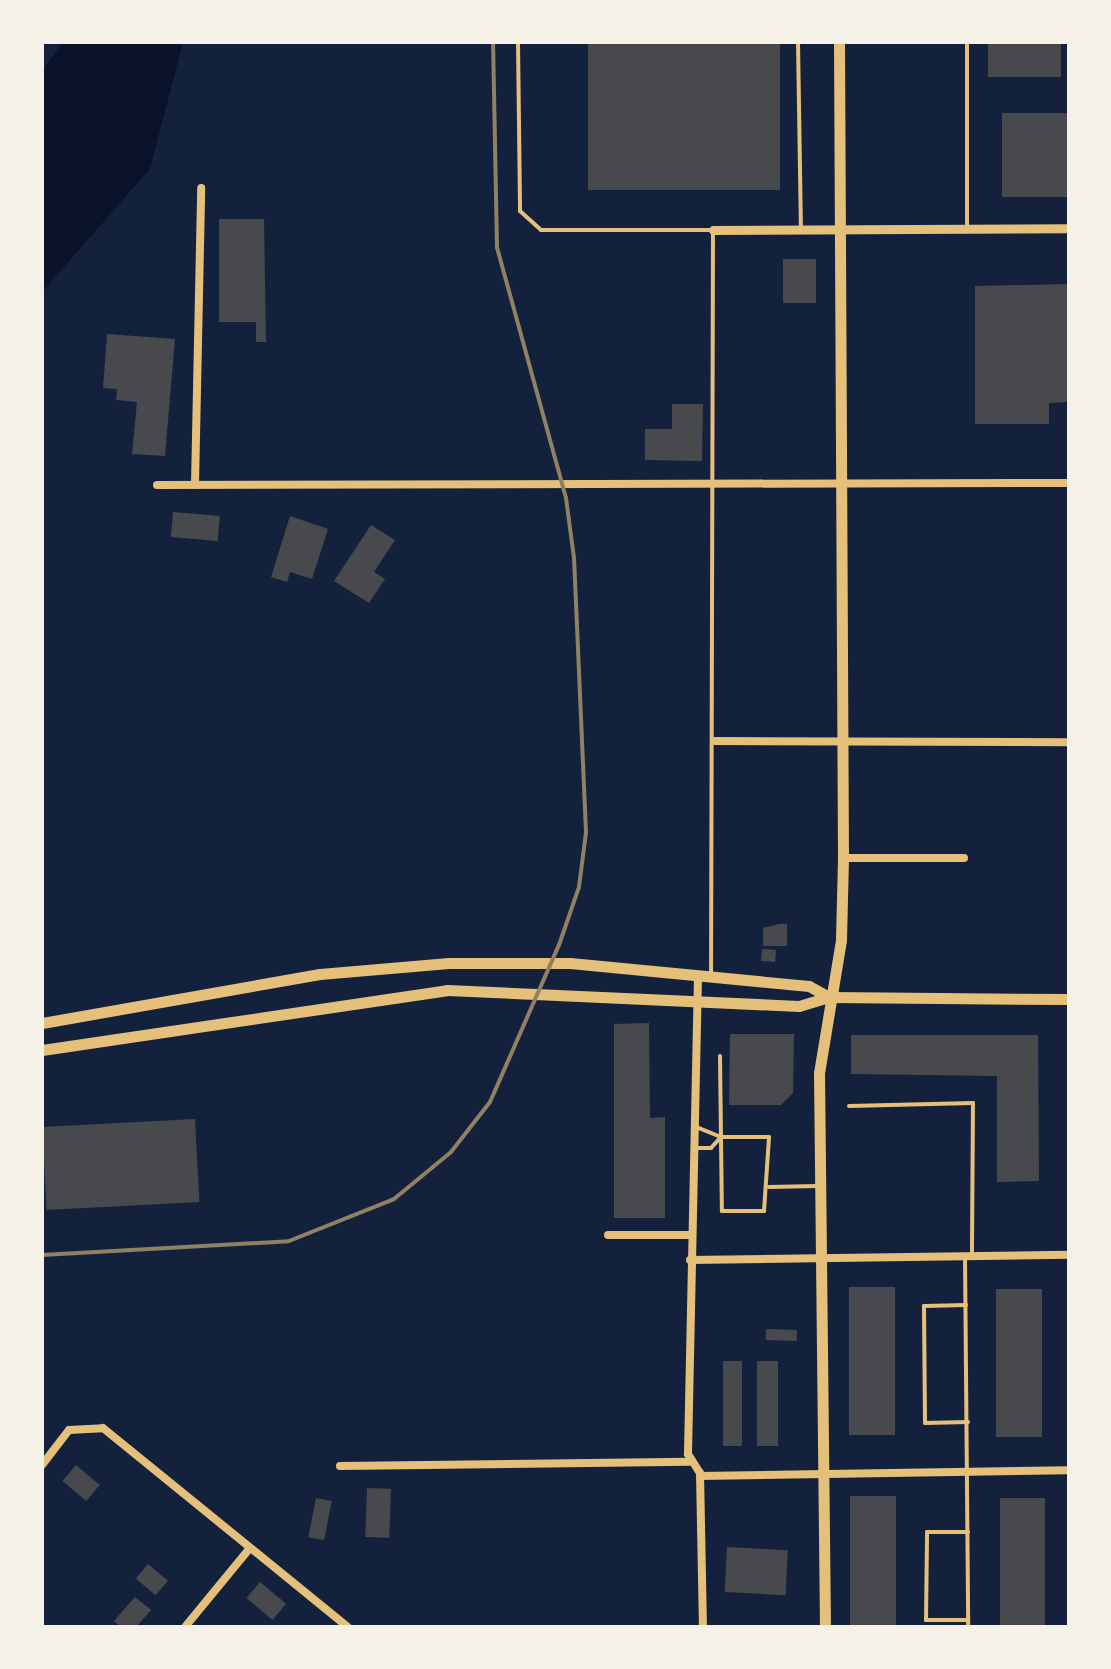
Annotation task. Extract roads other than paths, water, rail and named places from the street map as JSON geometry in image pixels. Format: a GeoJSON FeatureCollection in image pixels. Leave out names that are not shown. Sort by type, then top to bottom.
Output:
{"type":"FeatureCollection","features":[{"type":"Feature","properties":{"kind":"main road"},"geometry":{"type":"LineString","coordinates":[[825,1627],[819,1073],[829,997],[841,940],[843,858],[839,42]]}},
{"type":"Feature","properties":{"kind":"main road"},"geometry":{"type":"LineString","coordinates":[[42,1023],[320,974],[449,963],[570,963],[809,986],[829,997]]}},
{"type":"Feature","properties":{"kind":"main road"},"geometry":{"type":"LineString","coordinates":[[42,1050],[393,994],[510,989],[799,1006],[829,997],[1069,999]]}},
{"type":"Feature","properties":{"kind":"street"},"geometry":{"type":"LineString","coordinates":[[195,485],[201,188]]}},
{"type":"Feature","properties":{"kind":"street"},"geometry":{"type":"LineString","coordinates":[[713,230],[1069,228]]}},
{"type":"Feature","properties":{"kind":"street"},"geometry":{"type":"LineString","coordinates":[[157,485],[1069,483]]}},
{"type":"Feature","properties":{"kind":"street"},"geometry":{"type":"LineString","coordinates":[[715,741],[843,744],[1069,742]]}},
{"type":"Feature","properties":{"kind":"street"},"geometry":{"type":"LineString","coordinates":[[843,858],[964,858]]}},
{"type":"Feature","properties":{"kind":"street"},"geometry":{"type":"LineString","coordinates":[[703,1627],[700,1476],[690,1462],[690,1260],[695,1000],[704,977]]}},
{"type":"Feature","properties":{"kind":"street"},"geometry":{"type":"LineString","coordinates":[[1069,999],[1069,1006]]}},
{"type":"Feature","properties":{"kind":"street"},"geometry":{"type":"LineString","coordinates":[[608,1235],[691,1235]]}},
{"type":"Feature","properties":{"kind":"street"},"geometry":{"type":"LineString","coordinates":[[690,1260],[822,1255],[1069,1255]]}},
{"type":"Feature","properties":{"kind":"street"},"geometry":{"type":"LineString","coordinates":[[42,1465],[69,1430],[86,1424],[103,1428],[348,1627]]}},
{"type":"Feature","properties":{"kind":"street"},"geometry":{"type":"LineString","coordinates":[[340,1466],[690,1462]]}},
{"type":"Feature","properties":{"kind":"street"},"geometry":{"type":"LineString","coordinates":[[700,1476],[1069,1470]]}},
{"type":"Feature","properties":{"kind":"street"},"geometry":{"type":"LineString","coordinates":[[185,1627],[250,1548]]}},
{"type":"Feature","properties":{"kind":"lane"},"geometry":{"type":"LineString","coordinates":[[518,42],[520,211],[541,230],[713,230],[710,484],[715,741],[704,977]]}},
{"type":"Feature","properties":{"kind":"lane"},"geometry":{"type":"LineString","coordinates":[[798,42],[801,229]]}},
{"type":"Feature","properties":{"kind":"lane"},"geometry":{"type":"LineString","coordinates":[[967,42],[967,227]]}},
{"type":"Feature","properties":{"kind":"lane"},"geometry":{"type":"LineString","coordinates":[[693,1148],[711,1148],[721,1137],[769,1137],[769,1187],[764,1211],[722,1211],[721,1137],[720,1056]]}},
{"type":"Feature","properties":{"kind":"lane"},"geometry":{"type":"LineString","coordinates":[[849,1106],[973,1103],[966,1305],[968,1627]]}},
{"type":"Feature","properties":{"kind":"lane"},"geometry":{"type":"LineString","coordinates":[[693,1126],[712,1127],[721,1137]]}},
{"type":"Feature","properties":{"kind":"lane"},"geometry":{"type":"LineString","coordinates":[[769,1187],[821,1186]]}},
{"type":"Feature","properties":{"kind":"lane"},"geometry":{"type":"LineString","coordinates":[[966,1305],[924,1306],[925,1423],[968,1422]]}},
{"type":"Feature","properties":{"kind":"lane"},"geometry":{"type":"LineString","coordinates":[[968,1620],[926,1620],[927,1532],[969,1532]]}},
{"type":"Feature","properties":{"kind":"water"},"geometry":{"type":"Polygon","coordinates":[[[63,42],[183,42],[150,169],[42,292],[42,71],[63,42]]]}},
{"type":"Feature","properties":{"kind":"railway"},"geometry":{"type":"LineString","coordinates":[[42,1255],[289,1241],[394,1199],[451,1152],[490,1102],[559,945],[579,887],[586,832],[574,558],[566,498],[497,248],[493,42]]}}]}
